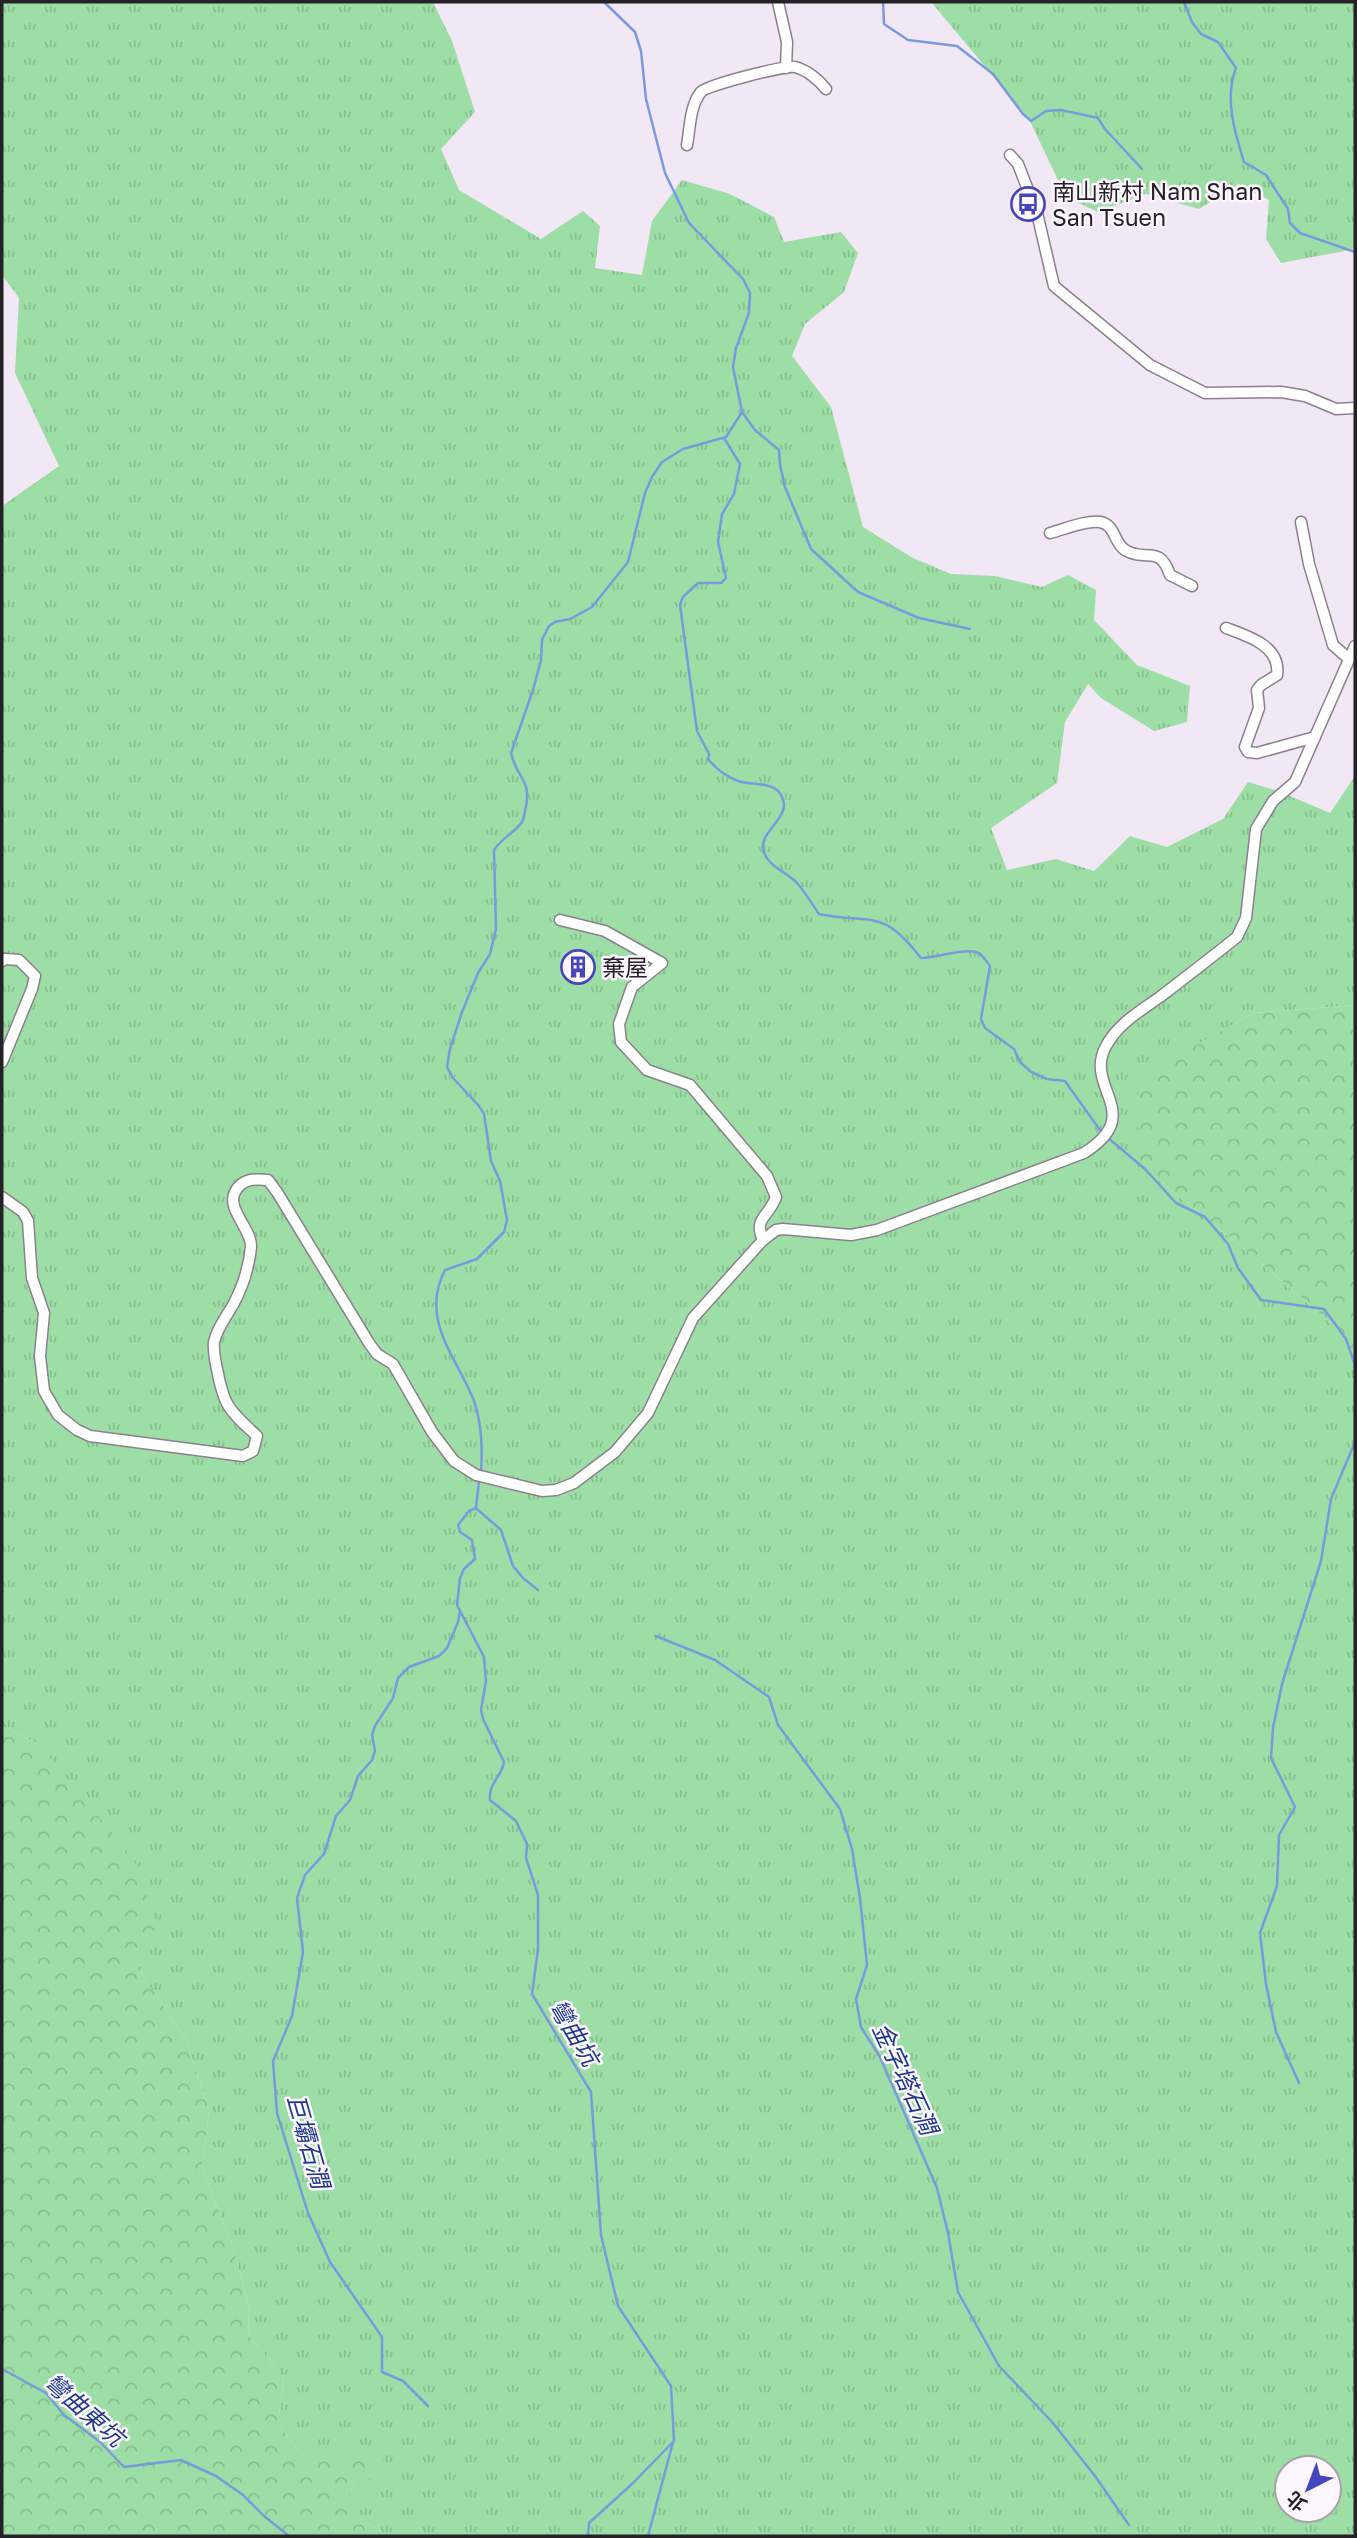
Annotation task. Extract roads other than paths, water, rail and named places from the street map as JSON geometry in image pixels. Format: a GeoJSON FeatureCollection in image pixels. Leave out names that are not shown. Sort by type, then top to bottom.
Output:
{"type":"FeatureCollection","features":[{"type":"Feature","properties":{"kind":"street"},"geometry":{"type":"LineString","coordinates":[[778,2],[787,42],[786,68]]}},
{"type":"Feature","properties":{"kind":"street"},"geometry":{"type":"LineString","coordinates":[[687,145],[693,109],[701,91],[726,80],[751,77],[771,69],[794,66],[819,80],[826,89]]}},
{"type":"Feature","properties":{"kind":"street"},"geometry":{"type":"LineString","coordinates":[[1010,155],[1018,163],[1037,213],[1054,286],[1150,365],[1205,393],[1281,392],[1305,396],[1336,409],[1355,408]]}},
{"type":"Feature","properties":{"kind":"street"},"geometry":{"type":"LineString","coordinates":[[1051,533],[1097,522],[1107,524],[1127,551],[1158,557],[1167,563],[1170,575],[1192,586]]}},
{"type":"Feature","properties":{"kind":"street"},"geometry":{"type":"LineString","coordinates":[[1301,522],[1309,564],[1333,645],[1349,659]]}},
{"type":"Feature","properties":{"kind":"street"},"geometry":{"type":"LineString","coordinates":[[1226,628],[1254,639],[1277,659],[1277,675],[1257,690],[1259,708],[1245,747],[1248,752],[1257,753],[1315,737]]}},
{"type":"Feature","properties":{"kind":"street"},"geometry":{"type":"LineString","coordinates":[[2,1197],[23,1212],[28,1221],[32,1278],[44,1313],[40,1356],[44,1391],[58,1415],[77,1430],[90,1436],[243,1456],[253,1451],[257,1436],[232,1412],[222,1396],[214,1343],[246,1276],[251,1242],[234,1205],[234,1194],[241,1184],[253,1178],[268,1180],[277,1192],[369,1343],[377,1354],[393,1364],[432,1432],[454,1461],[476,1475],[542,1491],[556,1490],[574,1483],[615,1452],[648,1413],[693,1318],[763,1240],[776,1230],[851,1235],[877,1230],[1084,1153],[1097,1144],[1110,1129],[1114,1114],[1101,1071],[1104,1050],[1129,1019],[1237,937],[1246,918],[1254,834],[1273,801],[1294,782],[1355,646]]}},
{"type":"Feature","properties":{"kind":"street"},"geometry":{"type":"LineString","coordinates":[[560,920],[606,931],[662,962],[632,987],[620,1024],[621,1042],[647,1070],[691,1086],[767,1175],[776,1197],[772,1208],[759,1224],[758,1229],[763,1240]]}},
{"type":"Feature","properties":{"kind":"street"},"geometry":{"type":"LineString","coordinates":[[2,961],[19,960],[35,976],[2,1062]]}},
{"type":"Feature","properties":{"kind":"waterway"},"geometry":{"type":"LineString","coordinates":[[604,2],[635,32],[641,51],[646,99],[665,173],[689,223],[743,279],[750,293],[749,313],[736,348],[733,367],[742,412],[755,430],[779,450],[785,487],[811,549],[858,592],[919,618],[970,629]]}},
{"type":"Feature","properties":{"kind":"waterway"},"geometry":{"type":"LineString","coordinates":[[883,2],[884,24],[908,40],[957,46],[993,74],[1031,121],[1046,111],[1061,110],[1098,118],[1142,169]]}},
{"type":"Feature","properties":{"kind":"waterway"},"geometry":{"type":"LineString","coordinates":[[1184,2],[1192,22],[1201,34],[1218,42],[1236,68],[1231,103],[1234,127],[1244,162],[1266,175],[1288,209],[1290,223],[1300,233],[1355,252]]}},
{"type":"Feature","properties":{"kind":"waterway"},"geometry":{"type":"LineString","coordinates":[[481,1470],[477,1413],[472,1396],[442,1335],[436,1304],[438,1287],[445,1270],[477,1259],[504,1232],[507,1220],[500,1181],[491,1161],[484,1114],[447,1067],[462,1012],[478,973],[490,954],[496,929],[494,850],[519,826],[525,813],[526,786],[511,753],[533,690],[541,660],[542,640],[549,626],[592,607],[628,562],[645,493],[662,462],[683,449],[726,437],[742,412]]}},
{"type":"Feature","properties":{"kind":"waterway"},"geometry":{"type":"LineString","coordinates":[[724,438],[740,464],[734,494],[722,514],[718,542],[726,578],[721,583],[698,583],[683,597],[680,605],[697,731],[709,754],[708,759],[733,779],[771,787],[779,792],[784,808],[767,835],[763,849],[768,860],[797,883],[819,914],[865,919],[886,925],[896,931],[921,958],[967,951],[982,955],[990,966],[981,1019],[985,1028],[1014,1049],[1020,1062],[1031,1072],[1047,1079],[1065,1081],[1102,1133]]}},
{"type":"Feature","properties":{"kind":"waterway"},"geometry":{"type":"LineString","coordinates":[[1107,1137],[1145,1169],[1176,1203],[1205,1217],[1228,1244],[1238,1268],[1261,1300],[1324,1309],[1346,1339],[1355,1365]]}},
{"type":"Feature","properties":{"kind":"waterway"},"geometry":{"type":"LineString","coordinates":[[1299,2083],[1276,2032],[1266,1984],[1260,1933],[1277,1886],[1279,1835],[1295,1807],[1271,1758],[1273,1728],[1282,1684],[1321,1561],[1331,1499],[1355,1442]]}},
{"type":"Feature","properties":{"kind":"waterway"},"geometry":{"type":"LineString","coordinates":[[476,1508],[479,1481]]}},
{"type":"Feature","properties":{"kind":"waterway","name":"彎曲坑"},"geometry":{"type":"LineString","coordinates":[[476,1508],[469,1511],[458,1525],[460,1532],[472,1540],[475,1559],[464,1569],[460,1578],[457,1605],[484,1657],[486,1681],[481,1710],[504,1762],[491,1789],[490,1800],[516,1821],[527,1844],[526,1858],[538,1895],[538,1949],[532,1994],[591,2092],[601,2235],[618,2306],[671,2386],[674,2441],[589,2523],[588,2536]]}},
{"type":"Feature","properties":{"kind":"waterway"},"geometry":{"type":"LineString","coordinates":[[477,1509],[501,1530],[513,1566],[538,1590]]}},
{"type":"Feature","properties":{"kind":"waterway","name":"巨壩石澗"},"geometry":{"type":"LineString","coordinates":[[428,2406],[403,2381],[382,2372],[382,2337],[330,2262],[308,2213],[277,2113],[273,2061],[292,2016],[303,1952],[297,1898],[305,1875],[324,1854],[336,1816],[350,1800],[358,1776],[372,1760],[375,1751],[372,1735],[393,1698],[398,1678],[409,1667],[439,1656],[447,1648],[460,1611]]}},
{"type":"Feature","properties":{"kind":"waterway","name":"金字塔石澗"},"geometry":{"type":"LineString","coordinates":[[656,1636],[715,1660],[769,1697],[778,1725],[840,1809],[852,1849],[867,1965],[856,1999],[861,2027],[880,2057],[937,2188],[958,2292],[999,2366],[1053,2423],[1129,2525]]}},
{"type":"Feature","properties":{"kind":"waterway","name":"彎曲東坑"},"geometry":{"type":"LineString","coordinates":[[2,2369],[46,2393],[64,2415],[100,2442],[124,2467],[181,2460],[216,2476],[243,2495],[289,2536]]}},
{"type":"Feature","properties":{"kind":"waterway","name":"彎曲坑"},"geometry":{"type":"LineString","coordinates":[[648,2536],[673,2442]]}},
{"type":"Feature","properties":{"kind":"place","name":"南山新村 Nam Shan San Tsuen"},"geometry":{"type":"Point","coordinates":[1028,204]}},
{"type":"Feature","properties":{"kind":"place","name":"棄屋"},"geometry":{"type":"Point","coordinates":[578,967]}}]}
